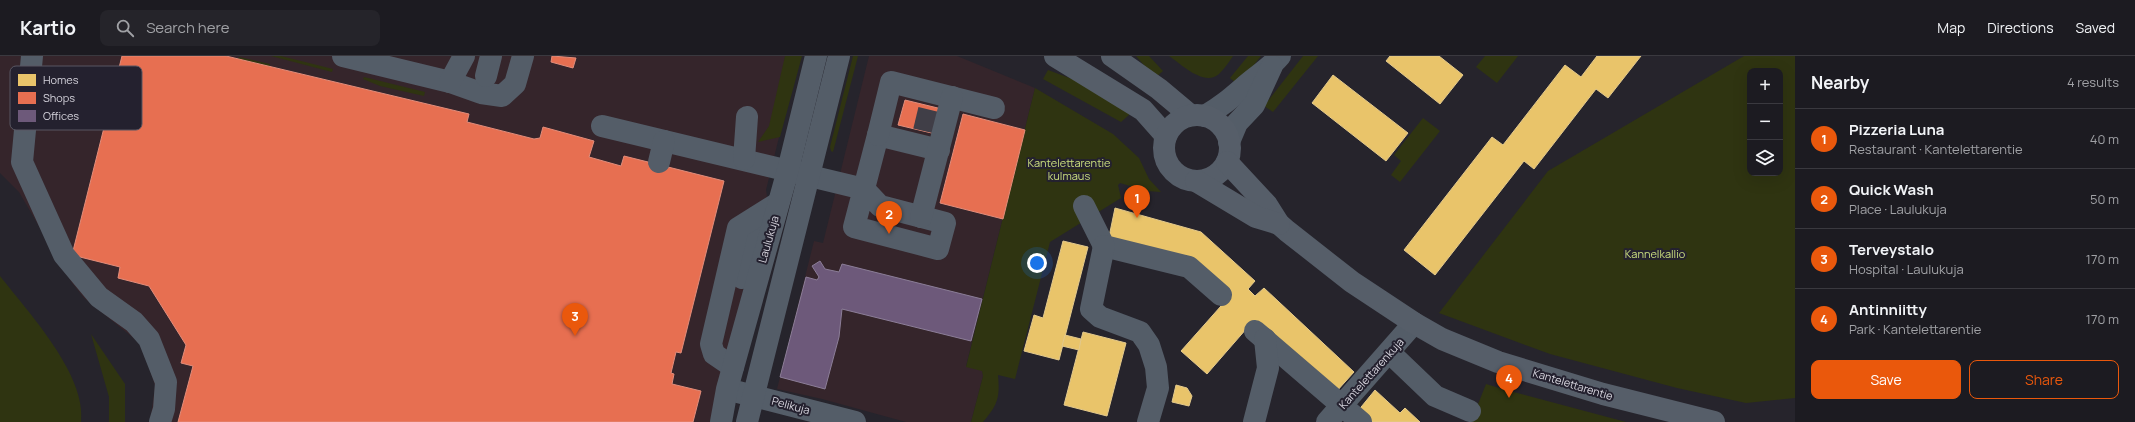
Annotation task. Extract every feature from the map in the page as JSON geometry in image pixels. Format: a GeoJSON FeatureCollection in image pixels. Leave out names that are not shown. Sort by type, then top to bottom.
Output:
{"type":"FeatureCollection","features":[{"type":"Feature","properties":{"kind":"main road"},"geometry":{"type":"LineString","coordinates":[[1055,56],[1143,110],[1166,136]]}},
{"type":"Feature","properties":{"kind":"main road"},"geometry":{"type":"LineString","coordinates":[[1112,56],[1198,116],[1221,126],[1228,152],[1214,176],[1196,181],[1185,179],[1176,174],[1169,166],[1164,156],[1163,146],[1166,136],[1175,122],[1198,116]]}},
{"type":"Feature","properties":{"kind":"main road","name":"Kantelettarentie"},"geometry":{"type":"LineString","coordinates":[[1228,152],[1279,224],[1352,282],[1414,323],[1442,339],[1498,362],[1603,394],[1714,422]]}},
{"type":"Feature","properties":{"kind":"main road","name":"Kantelettarentie"},"geometry":{"type":"LineString","coordinates":[[1196,181],[1256,217],[1279,224]]}},
{"type":"Feature","properties":{"kind":"street"},"geometry":{"type":"LineString","coordinates":[[31,66],[32,56]]}},
{"type":"Feature","properties":{"kind":"street"},"geometry":{"type":"LineString","coordinates":[[344,56],[450,82],[481,93],[502,96],[515,84],[523,56]]}},
{"type":"Feature","properties":{"kind":"street"},"geometry":{"type":"LineString","coordinates":[[450,82],[464,56]]}},
{"type":"Feature","properties":{"kind":"street","name":"Laulukuja"},"geometry":{"type":"LineString","coordinates":[[721,422],[733,367],[788,170],[816,56]]}},
{"type":"Feature","properties":{"kind":"street"},"geometry":{"type":"LineString","coordinates":[[747,422],[752,396],[839,56]]}},
{"type":"Feature","properties":{"kind":"street"},"geometry":{"type":"LineString","coordinates":[[1198,116],[1225,105],[1276,60]]}},
{"type":"Feature","properties":{"kind":"street"},"geometry":{"type":"LineString","coordinates":[[1228,152],[1237,123],[1254,105],[1276,60]]}},
{"type":"Feature","properties":{"kind":"street"},"geometry":{"type":"LineString","coordinates":[[602,126],[661,152],[744,159],[864,189],[880,206],[945,223],[938,249],[854,227],[864,189],[878,135],[891,82],[939,99],[994,108]]}},
{"type":"Feature","properties":{"kind":"street"},"geometry":{"type":"LineString","coordinates":[[921,217],[927,142],[939,99]]}},
{"type":"Feature","properties":{"kind":"street"},"geometry":{"type":"LineString","coordinates":[[744,159],[747,116]]}},
{"type":"Feature","properties":{"kind":"street"},"geometry":{"type":"LineString","coordinates":[[25,130],[22,162],[64,255],[100,297],[134,322],[149,339],[166,382],[164,409],[160,422]]}},
{"type":"Feature","properties":{"kind":"street"},"geometry":{"type":"LineString","coordinates":[[878,135],[927,142]]}},
{"type":"Feature","properties":{"kind":"street"},"geometry":{"type":"LineString","coordinates":[[733,367],[714,354],[711,344],[738,228],[778,203]]}},
{"type":"Feature","properties":{"kind":"street"},"geometry":{"type":"LineString","coordinates":[[1084,206],[1104,246],[1091,309],[1100,317],[1140,332],[1149,344],[1156,367],[1158,388],[1148,422]]}},
{"type":"Feature","properties":{"kind":"street"},"geometry":{"type":"LineString","coordinates":[[727,334],[758,216]]}},
{"type":"Feature","properties":{"kind":"street"},"geometry":{"type":"LineString","coordinates":[[1104,246],[1190,266],[1221,295]]}},
{"type":"Feature","properties":{"kind":"street","name":"Kantelettarenkuja"},"geometry":{"type":"LineString","coordinates":[[1327,422],[1414,323]]}},
{"type":"Feature","properties":{"kind":"street"},"geometry":{"type":"LineString","coordinates":[[1254,422],[1268,368],[1260,335],[1361,422]]}},
{"type":"Feature","properties":{"kind":"street"},"geometry":{"type":"LineString","coordinates":[[1389,352],[1434,396],[1470,411]]}},
{"type":"Feature","properties":{"kind":"street","name":"Pelikuja"},"geometry":{"type":"LineString","coordinates":[[728,389],[855,422]]}},
{"type":"Feature","properties":{"kind":"shaded area"},"geometry":{"type":"Polygon","coordinates":[[[0,56],[799,56],[766,190],[767,196],[710,422],[150,422],[155,386],[142,345],[84,298],[72,283],[19,192],[0,173],[0,56]]]}},
{"type":"Feature","properties":{"kind":"shaded area"},"geometry":{"type":"Polygon","coordinates":[[[869,56],[957,56],[1035,88],[966,366],[982,370],[983,376],[971,422],[906,422],[822,399],[777,389],[814,241],[823,243],[869,56]]]}},
{"type":"Feature","properties":{"kind":"green space"},"geometry":{"type":"Polygon","coordinates":[[[271,56],[281,56],[333,69],[332,72],[271,56]]]}},
{"type":"Feature","properties":{"kind":"green space"},"geometry":{"type":"Polygon","coordinates":[[[785,56],[802,56],[780,137],[758,142],[769,126],[785,56]]]}},
{"type":"Feature","properties":{"kind":"green space"},"geometry":{"type":"Polygon","coordinates":[[[853,56],[858,56],[833,152],[831,151],[830,147],[853,56]]]}},
{"type":"Feature","properties":{"kind":"green space"},"geometry":{"type":"Polygon","coordinates":[[[1136,56],[1149,56],[1163,71],[1155,78],[1136,56]]]}},
{"type":"Feature","properties":{"kind":"green space"},"geometry":{"type":"Polygon","coordinates":[[[1169,56],[1233,56],[1219,74],[1207,78],[1186,69],[1169,56]]]}},
{"type":"Feature","properties":{"kind":"green space"},"geometry":{"type":"Polygon","coordinates":[[[1248,56],[1261,56],[1238,85],[1230,78],[1248,56]]]}},
{"type":"Feature","properties":{"kind":"green space"},"geometry":{"type":"Polygon","coordinates":[[[1303,56],[1318,56],[1273,112],[1264,106],[1303,56]]]}},
{"type":"Feature","properties":{"kind":"green space"},"geometry":{"type":"Polygon","coordinates":[[[1485,56],[1518,56],[1497,83],[1476,67],[1485,56]]]}},
{"type":"Feature","properties":{"kind":"green space","name":"Kannelkallio"},"geometry":{"type":"Polygon","coordinates":[[[1744,56],[1795,56],[1795,398],[1746,403],[1677,388],[1550,354],[1439,313],[1548,171],[1744,56]]]}},
{"type":"Feature","properties":{"kind":"green space"},"geometry":{"type":"Polygon","coordinates":[[[239,57],[270,64],[270,67],[238,59],[239,57]]]}},
{"type":"Feature","properties":{"kind":"green space"},"geometry":{"type":"Polygon","coordinates":[[[1048,70],[1080,82],[1130,114],[1121,122],[1043,79],[1048,70]]]}},
{"type":"Feature","properties":{"kind":"green space"},"geometry":{"type":"Polygon","coordinates":[[[364,77],[425,92],[424,96],[380,86],[363,79],[364,77]]]}},
{"type":"Feature","properties":{"kind":"green space","name":"Kantelettarentie kulmaus"},"geometry":{"type":"Polygon","coordinates":[[[1035,88],[1113,134],[1139,158],[1149,179],[1161,192],[1147,191],[1120,183],[1118,185],[1121,198],[1050,242],[1015,379],[998,375],[999,390],[995,405],[983,422],[971,422],[983,376],[982,371],[966,367],[1035,88]]]}},
{"type":"Feature","properties":{"kind":"green space"},"geometry":{"type":"Polygon","coordinates":[[[1423,118],[1440,131],[1400,182],[1391,175],[1401,161],[1394,155],[1423,118]]]}},
{"type":"Feature","properties":{"kind":"green space"},"geometry":{"type":"Polygon","coordinates":[[[0,276],[40,326],[65,365],[75,384],[80,404],[81,422],[0,422],[0,276]]]}},
{"type":"Feature","properties":{"kind":"green space"},"geometry":{"type":"Polygon","coordinates":[[[91,334],[125,384],[125,422],[109,422],[109,397],[91,334]]]}},
{"type":"Feature","properties":{"kind":"green space"},"geometry":{"type":"Polygon","coordinates":[[[1486,384],[1506,390],[1626,422],[1471,422],[1486,384]]]}},
{"type":"Feature","properties":{"kind":"building: Homes"},"geometry":{"type":"Polygon","coordinates":[[[1390,56],[1439,56],[1463,75],[1440,104],[1386,61],[1390,56]]]}},
{"type":"Feature","properties":{"kind":"building: Homes"},"geometry":{"type":"Polygon","coordinates":[[[1597,56],[1641,56],[1608,98],[1596,89],[1534,169],[1524,161],[1435,275],[1404,250],[1492,137],[1503,145],[1565,65],[1581,77],[1597,56]]]}},
{"type":"Feature","properties":{"kind":"building: Homes"},"geometry":{"type":"Polygon","coordinates":[[[1333,75],[1408,133],[1386,161],[1312,103],[1333,75]]]}},
{"type":"Feature","properties":{"kind":"building: Homes"},"geometry":{"type":"Polygon","coordinates":[[[1115,208],[1201,232],[1255,281],[1248,289],[1255,296],[1264,288],[1354,372],[1336,392],[1254,320],[1207,374],[1181,351],[1229,297],[1109,237],[1115,208]]]}},
{"type":"Feature","properties":{"kind":"building: Homes"},"geometry":{"type":"Polygon","coordinates":[[[1063,241],[1088,247],[1059,360],[1024,351],[1034,315],[1043,318],[1063,241]]]}},
{"type":"Feature","properties":{"kind":"building: Homes"},"geometry":{"type":"Polygon","coordinates":[[[1083,332],[1126,343],[1107,416],[1064,405],[1083,332]]]}},
{"type":"Feature","properties":{"kind":"building: Homes"},"geometry":{"type":"Polygon","coordinates":[[[1065,335],[1081,339],[1079,350],[1062,346],[1065,335]]]}},
{"type":"Feature","properties":{"kind":"building: Homes"},"geometry":{"type":"Polygon","coordinates":[[[1176,385],[1187,388],[1192,396],[1189,406],[1172,402],[1176,385]]]}},
{"type":"Feature","properties":{"kind":"building: Homes"},"geometry":{"type":"Polygon","coordinates":[[[1375,390],[1400,413],[1405,408],[1420,422],[1369,422],[1357,412],[1375,390]]]}},
{"type":"Feature","properties":{"kind":"building: Shops"},"geometry":{"type":"Polygon","coordinates":[[[122,56],[226,56],[469,114],[467,122],[534,139],[540,138],[543,127],[594,141],[589,157],[621,166],[624,156],[724,181],[681,353],[676,352],[671,373],[674,374],[672,384],[701,391],[693,422],[178,422],[193,366],[181,363],[186,345],[149,286],[118,278],[120,267],[72,255],[103,130],[142,130],[142,66],[119,66],[122,56]]]}},
{"type":"Feature","properties":{"kind":"building: Shops"},"geometry":{"type":"Polygon","coordinates":[[[552,56],[576,58],[573,68],[551,62],[552,56]]]}},
{"type":"Feature","properties":{"kind":"building: Shops"},"geometry":{"type":"Polygon","coordinates":[[[905,100],[946,110],[940,135],[898,125],[905,100]]]}},
{"type":"Feature","properties":{"kind":"building: Shops"},"geometry":{"type":"Polygon","coordinates":[[[963,114],[1025,130],[1003,219],[940,203],[963,114]]]}},
{"type":"Feature","properties":{"kind":"building: Offices"},"geometry":{"type":"Polygon","coordinates":[[[820,261],[825,269],[839,272],[842,264],[982,299],[971,341],[842,309],[839,337],[825,389],[780,377],[806,277],[817,280],[819,277],[812,266],[820,261]]]}},
{"type":"Feature","properties":{"kind":"tunnel"},"geometry":{"type":"LineString","coordinates":[[924,131],[930,106]]}},
{"type":"Feature","properties":{"kind":"place","name":"Pizzeria Luna"},"geometry":{"type":"Point","coordinates":[1137,218]}},
{"type":"Feature","properties":{"kind":"place","name":"Quick Wash"},"geometry":{"type":"Point","coordinates":[889,234]}},
{"type":"Feature","properties":{"kind":"place","name":"Terveystalo"},"geometry":{"type":"Point","coordinates":[575,336]}},
{"type":"Feature","properties":{"kind":"place","name":"Antinniitty"},"geometry":{"type":"Point","coordinates":[1509,398]}}]}
